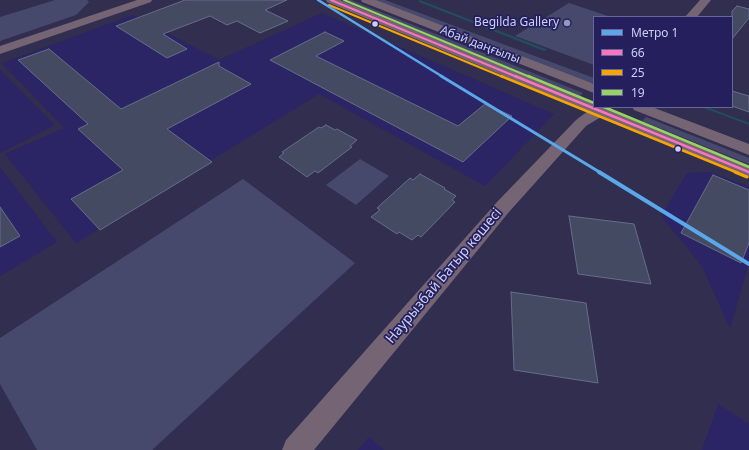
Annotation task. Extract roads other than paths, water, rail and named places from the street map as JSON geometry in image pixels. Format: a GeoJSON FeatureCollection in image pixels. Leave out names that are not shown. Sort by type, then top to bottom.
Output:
{"type":"FeatureCollection","features":[{"type":"Feature","properties":{"kind":"main road"},"geometry":{"type":"LineString","coordinates":[[0,50],[147,0]]}},
{"type":"Feature","properties":{"kind":"main road","name":"Абай даңғылы"},"geometry":{"type":"LineString","coordinates":[[331,0],[593,105]]}},
{"type":"Feature","properties":{"kind":"main road","name":"Абай даңғылы"},"geometry":{"type":"LineString","coordinates":[[366,0],[593,89]]}},
{"type":"Feature","properties":{"kind":"main road"},"geometry":{"type":"LineString","coordinates":[[692,16],[706,0]]}},
{"type":"Feature","properties":{"kind":"main road"},"geometry":{"type":"LineString","coordinates":[[642,108],[749,150]]}},
{"type":"Feature","properties":{"kind":"main road","name":"Абай даңғылы"},"geometry":{"type":"LineString","coordinates":[[603,109],[749,172]]}},
{"type":"Feature","properties":{"kind":"main road","name":"Наурызбай Батыр көшесі"},"geometry":{"type":"LineString","coordinates":[[296,450],[503,206],[581,123],[603,109]]}},
{"type":"Feature","properties":{"kind":"waterway"},"geometry":{"type":"LineString","coordinates":[[420,1],[545,50]]}},
{"type":"Feature","properties":{"kind":"waterway"},"geometry":{"type":"LineString","coordinates":[[706,108],[749,124]]}},
{"type":"Feature","properties":{"kind":"metro line","name":"1"},"geometry":{"type":"LineString","coordinates":[[318,0],[749,264]]}},
{"type":"Feature","properties":{"kind":"place","name":"Begilda Gallery"},"geometry":{"type":"Point","coordinates":[567,23]}}]}
